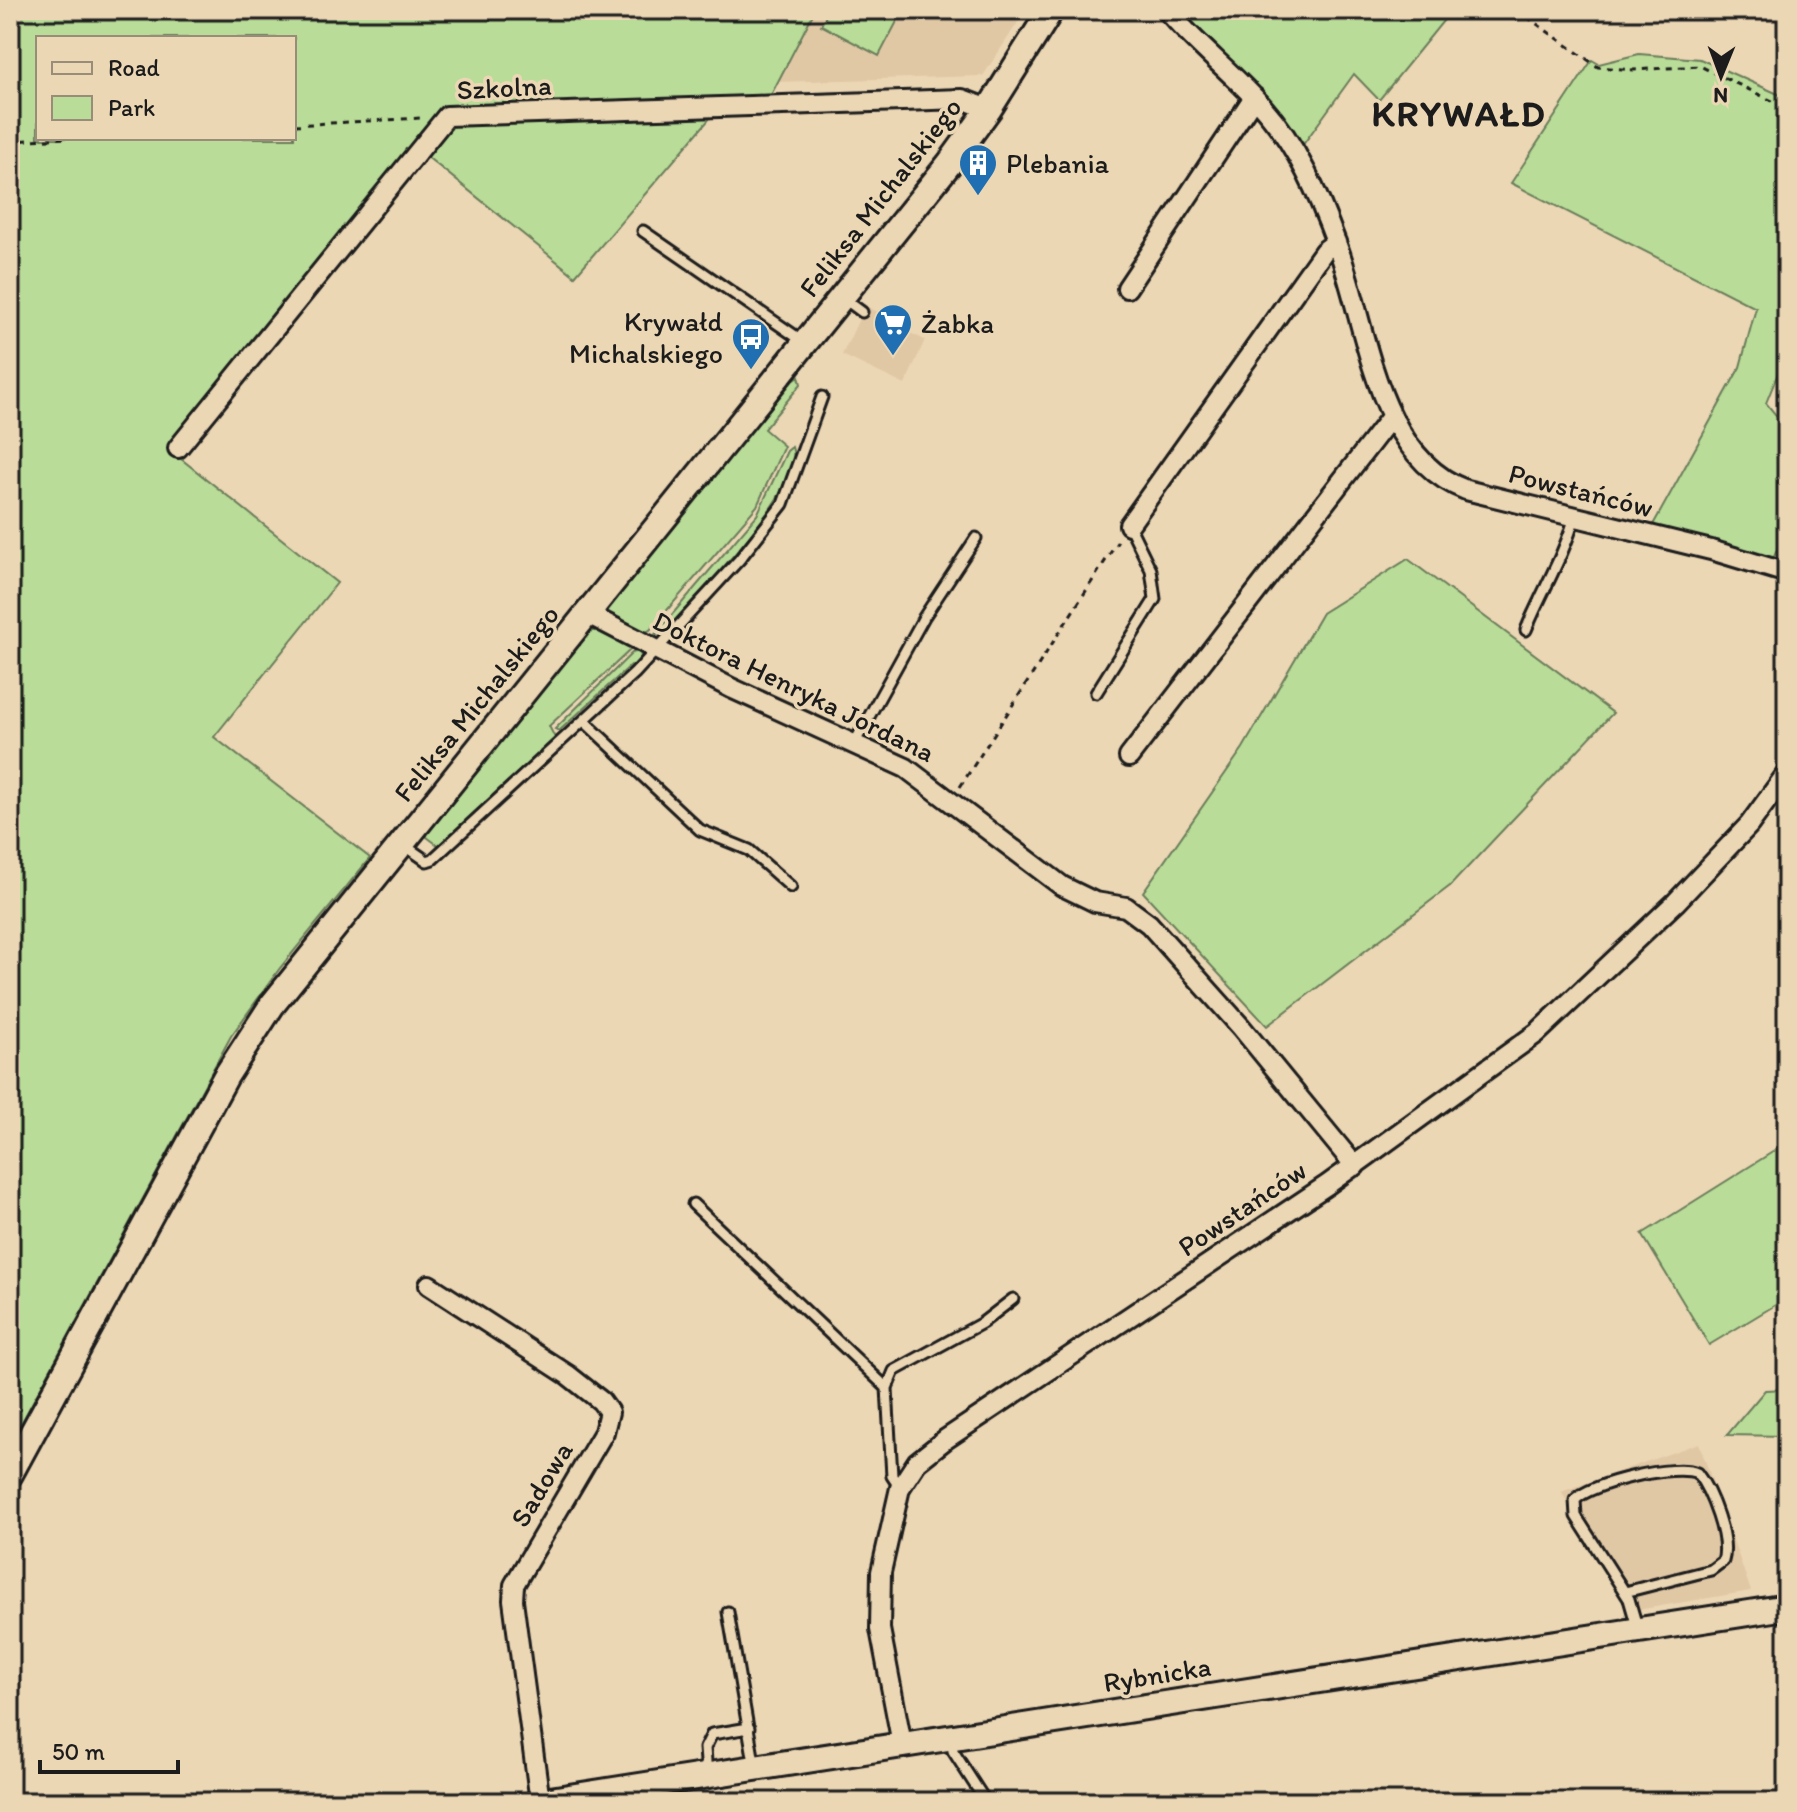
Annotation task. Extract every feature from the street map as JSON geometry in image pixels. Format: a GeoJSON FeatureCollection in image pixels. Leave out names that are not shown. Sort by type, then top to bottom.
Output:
{"type":"FeatureCollection","features":[{"type":"Feature","properties":{"kind":"street","name":"Feliksa Michalskiego"},"geometry":{"type":"LineString","coordinates":[[10,1474],[242,1049],[297,972],[989,109],[1051,10]]}},
{"type":"Feature","properties":{"kind":"street","name":"Powstańców"},"geometry":{"type":"LineString","coordinates":[[1167,10],[1207,54],[1254,97],[1298,156],[1336,242],[1391,417],[1421,460],[1441,479],[1466,490],[1787,573]]}},
{"type":"Feature","properties":{"kind":"street"},"geometry":{"type":"LineString","coordinates":[[1127,288],[1254,97]]}},
{"type":"Feature","properties":{"kind":"street","name":"Szkolna"},"geometry":{"type":"LineString","coordinates":[[178,448],[447,116],[962,99],[989,109]]}},
{"type":"Feature","properties":{"kind":"street"},"geometry":{"type":"LineString","coordinates":[[1129,525],[1324,251],[1336,242]]}},
{"type":"Feature","properties":{"kind":"street"},"geometry":{"type":"LineString","coordinates":[[1129,757],[1391,417]]}},
{"type":"Feature","properties":{"kind":"street","name":"Doktora Henryka Jordana"},"geometry":{"type":"LineString","coordinates":[[586,613],[731,688],[855,742],[906,768],[1062,886],[1087,899],[1126,907],[1149,924],[1241,1027],[1355,1166]]}},
{"type":"Feature","properties":{"kind":"street","name":"Powstańców"},"geometry":{"type":"LineString","coordinates":[[902,1744],[878,1601],[886,1538],[900,1488],[911,1470],[935,1447],[1355,1166],[1562,1011],[1731,844],[1787,773]]}},
{"type":"Feature","properties":{"kind":"street","name":"Sadowa"},"geometry":{"type":"LineString","coordinates":[[429,1285],[568,1375],[601,1401],[609,1412],[604,1432],[514,1585],[513,1600],[538,1802]]}},
{"type":"Feature","properties":{"kind":"street","name":"Rybnicka"},"geometry":{"type":"LineString","coordinates":[[538,1802],[1787,1607]]}},
{"type":"Feature","properties":{"kind":"lane"},"geometry":{"type":"LineString","coordinates":[[643,231],[804,342]]}},
{"type":"Feature","properties":{"kind":"lane"},"geometry":{"type":"LineString","coordinates":[[840,296],[862,312]]}},
{"type":"Feature","properties":{"kind":"lane"},"geometry":{"type":"LineString","coordinates":[[402,843],[421,858],[433,859],[658,650],[780,510],[822,397]]}},
{"type":"Feature","properties":{"kind":"lane"},"geometry":{"type":"LineString","coordinates":[[1526,630],[1551,570],[1564,552],[1575,516]]}},
{"type":"Feature","properties":{"kind":"lane"},"geometry":{"type":"LineString","coordinates":[[1096,693],[1155,599],[1151,570],[1129,525]]}},
{"type":"Feature","properties":{"kind":"lane"},"geometry":{"type":"LineString","coordinates":[[855,742],[924,617],[976,538]]}},
{"type":"Feature","properties":{"kind":"lane"},"geometry":{"type":"LineString","coordinates":[[584,721],[700,830],[749,850],[791,887]]}},
{"type":"Feature","properties":{"kind":"lane"},"geometry":{"type":"LineString","coordinates":[[693,1204],[887,1388]]}},
{"type":"Feature","properties":{"kind":"lane"},"geometry":{"type":"LineString","coordinates":[[900,1488],[892,1476],[887,1388],[901,1364],[965,1333],[1013,1299]]}},
{"type":"Feature","properties":{"kind":"lane"},"geometry":{"type":"LineString","coordinates":[[1625,1592],[1711,1570],[1723,1561],[1723,1538],[1697,1473],[1674,1470],[1604,1485],[1583,1493],[1575,1500],[1574,1510],[1581,1525],[1625,1592],[1638,1630]]}},
{"type":"Feature","properties":{"kind":"lane"},"geometry":{"type":"LineString","coordinates":[[728,1612],[755,1768]]}},
{"type":"Feature","properties":{"kind":"lane"},"geometry":{"type":"LineString","coordinates":[[707,1776],[705,1748],[712,1734],[749,1728]]}},
{"type":"Feature","properties":{"kind":"lane"},"geometry":{"type":"LineString","coordinates":[[951,1737],[953,1751],[986,1802]]}},
{"type":"Feature","properties":{"kind":"path"},"geometry":{"type":"LineString","coordinates":[[1517,10],[1598,67],[1634,70],[1700,66],[1787,108]]}},
{"type":"Feature","properties":{"kind":"path"},"geometry":{"type":"LineString","coordinates":[[296,125],[447,116]]}},
{"type":"Feature","properties":{"kind":"path"},"geometry":{"type":"LineString","coordinates":[[10,141],[36,140]]}},
{"type":"Feature","properties":{"kind":"path"},"geometry":{"type":"LineString","coordinates":[[952,800],[1070,611],[1129,525]]}},
{"type":"Feature","properties":{"kind":"shaded area"},"geometry":{"type":"Polygon","coordinates":[[[815,10],[1026,10],[983,76],[776,82],[815,10]]]}},
{"type":"Feature","properties":{"kind":"shaded area"},"geometry":{"type":"Polygon","coordinates":[[[865,306],[896,320],[894,325],[925,340],[905,385],[842,355],[865,306]]]}},
{"type":"Feature","properties":{"kind":"shaded area"},"geometry":{"type":"Polygon","coordinates":[[[1699,1443],[1751,1591],[1637,1610],[1561,1492],[1699,1443]]]}},
{"type":"Feature","properties":{"kind":"green space"},"geometry":{"type":"Polygon","coordinates":[[[10,10],[815,10],[771,95],[711,117],[575,276],[426,156],[180,458],[337,583],[214,737],[370,858],[280,968],[231,1036],[10,1444],[10,10]]]}},
{"type":"Feature","properties":{"kind":"green space"},"geometry":{"type":"Polygon","coordinates":[[[829,10],[903,10],[879,56],[821,25],[829,10]]]}},
{"type":"Feature","properties":{"kind":"green space"},"geometry":{"type":"Polygon","coordinates":[[[1181,10],[1452,10],[1379,100],[1354,74],[1302,146],[1267,95],[1211,44],[1181,10]]]}},
{"type":"Feature","properties":{"kind":"green space"},"geometry":{"type":"Polygon","coordinates":[[[1639,54],[1700,59],[1787,98],[1787,351],[1766,403],[1779,419],[1787,422],[1787,528],[1773,559],[1653,525],[1740,367],[1756,308],[1511,183],[1592,60],[1599,64],[1639,54]]]}},
{"type":"Feature","properties":{"kind":"green space"},"geometry":{"type":"Polygon","coordinates":[[[799,376],[801,384],[764,429],[784,446],[757,506],[650,630],[644,633],[610,617],[606,606],[778,391],[799,376]]]}},
{"type":"Feature","properties":{"kind":"green space"},"geometry":{"type":"Polygon","coordinates":[[[792,447],[792,464],[784,486],[750,536],[677,618],[679,621],[652,638],[757,515],[787,451],[792,447]]]}},
{"type":"Feature","properties":{"kind":"green space"},"geometry":{"type":"Polygon","coordinates":[[[1408,559],[1613,713],[1450,886],[1267,1026],[1143,892],[1243,748],[1322,613],[1408,559]]]}},
{"type":"Feature","properties":{"kind":"green space"},"geometry":{"type":"Polygon","coordinates":[[[601,630],[632,646],[629,651],[549,726],[555,738],[439,846],[427,837],[427,827],[584,632],[601,630]]]}},
{"type":"Feature","properties":{"kind":"green space"},"geometry":{"type":"Polygon","coordinates":[[[640,651],[641,657],[634,667],[631,665],[559,731],[555,729],[632,653],[640,651]]]}},
{"type":"Feature","properties":{"kind":"green space"},"geometry":{"type":"Polygon","coordinates":[[[1787,1143],[1787,1298],[1709,1345],[1642,1234],[1787,1143]]]}},
{"type":"Feature","properties":{"kind":"green space"},"geometry":{"type":"Polygon","coordinates":[[[1787,1389],[1787,1436],[1727,1435],[1765,1390],[1787,1389]]]}},
{"type":"Feature","properties":{"kind":"place","name":"Plebania"},"geometry":{"type":"Point","coordinates":[978,197]}},
{"type":"Feature","properties":{"kind":"place","name":"Żabka"},"geometry":{"type":"Point","coordinates":[893,357]}},
{"type":"Feature","properties":{"kind":"place","name":"Krywałd Michalskiego"},"geometry":{"type":"Point","coordinates":[751,371]}},
{"type":"Feature","properties":{"kind":"district","name":"KRYWAŁD"},"geometry":{"type":"Point","coordinates":[1459,113]}}]}
